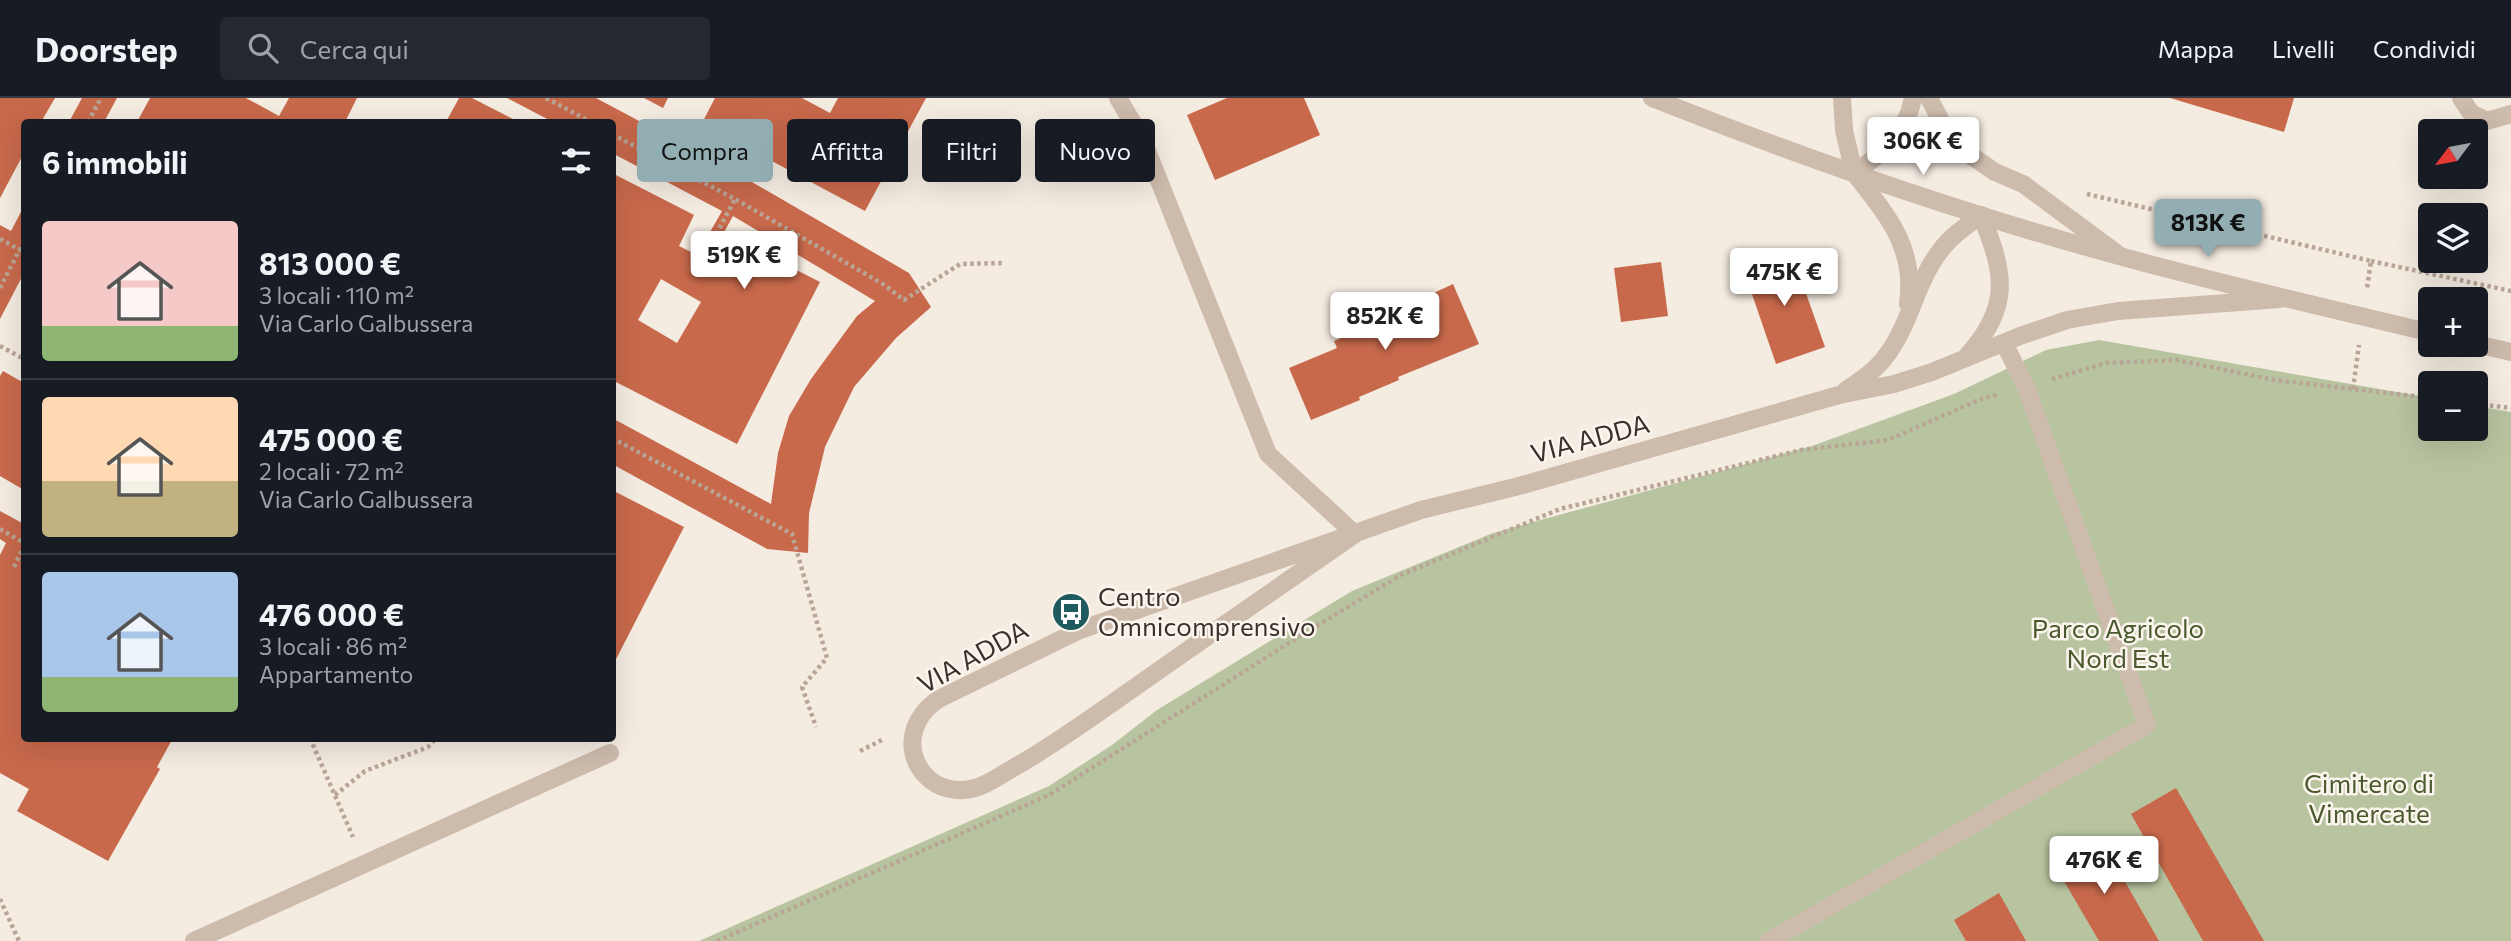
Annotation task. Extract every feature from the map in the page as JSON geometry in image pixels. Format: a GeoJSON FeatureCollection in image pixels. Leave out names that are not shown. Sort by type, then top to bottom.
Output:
{"type":"FeatureCollection","features":[{"type":"Feature","properties":{"kind":"street"},"geometry":{"type":"LineString","coordinates":[[1118,98],[1142,138],[1268,454],[1355,534]]}},
{"type":"Feature","properties":{"kind":"street"},"geometry":{"type":"LineString","coordinates":[[1652,98],[1854,173],[1981,215],[2122,257],[2418,330]]}},
{"type":"Feature","properties":{"kind":"street"},"geometry":{"type":"LineString","coordinates":[[1842,98],[1844,130],[1854,173]]}},
{"type":"Feature","properties":{"kind":"street"},"geometry":{"type":"LineString","coordinates":[[1854,173],[1895,141],[1905,125],[1913,98]]}},
{"type":"Feature","properties":{"kind":"street"},"geometry":{"type":"LineString","coordinates":[[1929,98],[1941,121],[1970,155],[1995,172],[2023,184],[2122,257]]}},
{"type":"Feature","properties":{"kind":"street"},"geometry":{"type":"LineString","coordinates":[[2461,98],[2471,113],[2487,121],[2511,114]]}},
{"type":"Feature","properties":{"kind":"street","name":"VIA ADDA"},"geometry":{"type":"LineString","coordinates":[[1854,173],[1891,220],[1907,257],[1909,296],[1899,334]]}},
{"type":"Feature","properties":{"kind":"street"},"geometry":{"type":"LineString","coordinates":[[1964,360],[1986,333],[1999,298],[2000,279],[1996,251],[1981,215]]}},
{"type":"Feature","properties":{"kind":"street","name":"VIA ADDA"},"geometry":{"type":"LineString","coordinates":[[1839,395],[1877,366],[1899,334],[1938,253],[1981,215]]}},
{"type":"Feature","properties":{"kind":"street","name":"VIA ADDA"},"geometry":{"type":"LineString","coordinates":[[1355,534],[1043,752],[983,785],[958,790],[942,787],[927,777],[916,762],[912,745],[916,724],[930,705],[939,699],[1080,630],[1421,510],[1519,486],[1839,395],[1894,384],[1964,360],[2051,324],[2101,313],[2284,299]]}},
{"type":"Feature","properties":{"kind":"street"},"geometry":{"type":"LineString","coordinates":[[1769,941],[2147,725],[2026,387],[2004,343]]}},
{"type":"Feature","properties":{"kind":"street"},"geometry":{"type":"LineString","coordinates":[[2488,347],[2511,352]]}},
{"type":"Feature","properties":{"kind":"street"},"geometry":{"type":"LineString","coordinates":[[194,941],[610,752]]}},
{"type":"Feature","properties":{"kind":"path"},"geometry":{"type":"LineString","coordinates":[[90,119],[101,98]]}},
{"type":"Feature","properties":{"kind":"path"},"geometry":{"type":"LineString","coordinates":[[546,98],[585,119]]}},
{"type":"Feature","properties":{"kind":"path"},"geometry":{"type":"LineString","coordinates":[[616,136],[637,147]]}},
{"type":"Feature","properties":{"kind":"path"},"geometry":{"type":"LineString","coordinates":[[705,182],[883,284],[904,300],[960,264],[1004,263]]}},
{"type":"Feature","properties":{"kind":"path"},"geometry":{"type":"LineString","coordinates":[[2078,193],[2106,197],[2371,261],[2511,291]]}},
{"type":"Feature","properties":{"kind":"path"},"geometry":{"type":"LineString","coordinates":[[703,259],[735,199]]}},
{"type":"Feature","properties":{"kind":"path"},"geometry":{"type":"LineString","coordinates":[[0,239],[21,250]]}},
{"type":"Feature","properties":{"kind":"path"},"geometry":{"type":"LineString","coordinates":[[0,288],[21,253]]}},
{"type":"Feature","properties":{"kind":"path"},"geometry":{"type":"LineString","coordinates":[[2353,389],[2371,261]]}},
{"type":"Feature","properties":{"kind":"path"},"geometry":{"type":"LineString","coordinates":[[0,345],[21,357]]}},
{"type":"Feature","properties":{"kind":"path"},"geometry":{"type":"LineString","coordinates":[[717,941],[1049,795],[1401,575],[1560,509],[1801,450],[1888,440],[1981,399],[2106,363],[2177,360],[2273,380],[2418,396]]}},
{"type":"Feature","properties":{"kind":"path"},"geometry":{"type":"LineString","coordinates":[[2488,405],[2511,408]]}},
{"type":"Feature","properties":{"kind":"path"},"geometry":{"type":"LineString","coordinates":[[616,440],[792,534],[827,659],[802,687],[816,727]]}},
{"type":"Feature","properties":{"kind":"path"},"geometry":{"type":"LineString","coordinates":[[0,529],[21,543]]}},
{"type":"Feature","properties":{"kind":"path"},"geometry":{"type":"LineString","coordinates":[[14,568],[21,552]]}},
{"type":"Feature","properties":{"kind":"path"},"geometry":{"type":"LineString","coordinates":[[312,742],[365,863]]}},
{"type":"Feature","properties":{"kind":"path"},"geometry":{"type":"LineString","coordinates":[[335,795],[365,771],[428,747],[432,742]]}},
{"type":"Feature","properties":{"kind":"path"},"geometry":{"type":"LineString","coordinates":[[0,899],[19,941]]}},
{"type":"Feature","properties":{"kind":"green space","name":"Parco Agricolo Nord Est"},"geometry":{"type":"Polygon","coordinates":[[[2099,340],[2418,396],[2418,441],[2488,441],[2488,408],[2511,412],[2511,941],[699,941],[1049,786],[1112,745],[1157,710],[1352,591],[1493,533],[1812,446],[1954,394],[2046,350],[2099,340]]]}},
{"type":"Feature","properties":{"kind":"building"},"geometry":{"type":"Polygon","coordinates":[[[0,98],[55,98],[43,119],[21,119],[21,159],[0,198],[0,98]]]}},
{"type":"Feature","properties":{"kind":"building"},"geometry":{"type":"Polygon","coordinates":[[[82,98],[117,98],[106,119],[71,119],[82,98]]]}},
{"type":"Feature","properties":{"kind":"building"},"geometry":{"type":"Polygon","coordinates":[[[150,98],[246,98],[279,116],[289,98],[357,98],[346,119],[139,119],[150,98]]]}},
{"type":"Feature","properties":{"kind":"building"},"geometry":{"type":"Polygon","coordinates":[[[459,98],[472,98],[513,119],[448,119],[459,98]]]}},
{"type":"Feature","properties":{"kind":"building"},"geometry":{"type":"Polygon","coordinates":[[[507,98],[596,98],[637,120],[637,166],[616,155],[616,119],[547,119],[507,98]]]}},
{"type":"Feature","properties":{"kind":"building"},"geometry":{"type":"Polygon","coordinates":[[[644,98],[668,98],[663,108],[644,98]]]}},
{"type":"Feature","properties":{"kind":"building"},"geometry":{"type":"Polygon","coordinates":[[[715,98],[802,98],[830,113],[838,98],[926,98],[908,131],[908,119],[787,119],[787,169],[773,162],[773,119],[704,119],[715,98]]]}},
{"type":"Feature","properties":{"kind":"building"},"geometry":{"type":"Polygon","coordinates":[[[1227,98],[1304,98],[1320,135],[1215,180],[1187,115],[1227,98]]]}},
{"type":"Feature","properties":{"kind":"building"},"geometry":{"type":"Polygon","coordinates":[[[2170,98],[2294,98],[2284,132],[2170,98]]]}},
{"type":"Feature","properties":{"kind":"building"},"geometry":{"type":"Polygon","coordinates":[[[616,175],[694,215],[679,246],[697,255],[722,211],[667,182],[752,182],[909,273],[931,307],[896,338],[854,387],[825,447],[809,513],[808,553],[767,549],[616,466],[616,420],[771,504],[778,453],[789,416],[811,379],[857,316],[875,301],[733,216],[708,261],[717,266],[732,237],[820,282],[737,444],[616,382],[616,175]],[[661,279],[638,320],[677,343],[701,302],[661,279]]]}},
{"type":"Feature","properties":{"kind":"building"},"geometry":{"type":"Polygon","coordinates":[[[811,182],[881,182],[865,211],[811,182]]]}},
{"type":"Feature","properties":{"kind":"building"},"geometry":{"type":"Polygon","coordinates":[[[21,212],[21,279],[0,319],[0,225],[11,231],[21,212]]]}},
{"type":"Feature","properties":{"kind":"building"},"geometry":{"type":"Polygon","coordinates":[[[1791,251],[1825,347],[1776,364],[1743,268],[1791,251]]]}},
{"type":"Feature","properties":{"kind":"building"},"geometry":{"type":"Polygon","coordinates":[[[1661,262],[1668,316],[1621,322],[1614,268],[1661,262]]]}},
{"type":"Feature","properties":{"kind":"building"},"geometry":{"type":"Polygon","coordinates":[[[1453,284],[1479,344],[1398,377],[1399,380],[1359,397],[1360,400],[1311,420],[1289,368],[1337,348],[1334,341],[1453,284]]]}},
{"type":"Feature","properties":{"kind":"building"},"geometry":{"type":"Polygon","coordinates":[[[3,371],[21,381],[21,488],[0,476],[0,376],[3,371]]]}},
{"type":"Feature","properties":{"kind":"building"},"geometry":{"type":"Polygon","coordinates":[[[616,492],[684,527],[616,659],[616,492]]]}},
{"type":"Feature","properties":{"kind":"building"},"geometry":{"type":"Polygon","coordinates":[[[0,511],[21,522],[21,742],[171,742],[157,767],[160,769],[108,861],[17,811],[29,789],[0,773],[0,555],[6,543],[0,539],[0,511]]]}},
{"type":"Feature","properties":{"kind":"building"},"geometry":{"type":"Polygon","coordinates":[[[2176,788],[2264,941],[2203,941],[2131,814],[2176,788]]]}},
{"type":"Feature","properties":{"kind":"building"},"geometry":{"type":"Polygon","coordinates":[[[2100,838],[2159,941],[2099,941],[2054,864],[2100,838]]]}},
{"type":"Feature","properties":{"kind":"building"},"geometry":{"type":"Polygon","coordinates":[[[1999,893],[2026,941],[1966,941],[1954,920],[1999,893]]]}},
{"type":"Feature","properties":{"kind":"place","name":"Centro Omnicomprensivo"},"geometry":{"type":"Point","coordinates":[1071,612]}},
{"type":"Feature","properties":{"kind":"park label","name":"Cimitero di Vimercate"},"geometry":{"type":"Point","coordinates":[2369,799]}}]}
